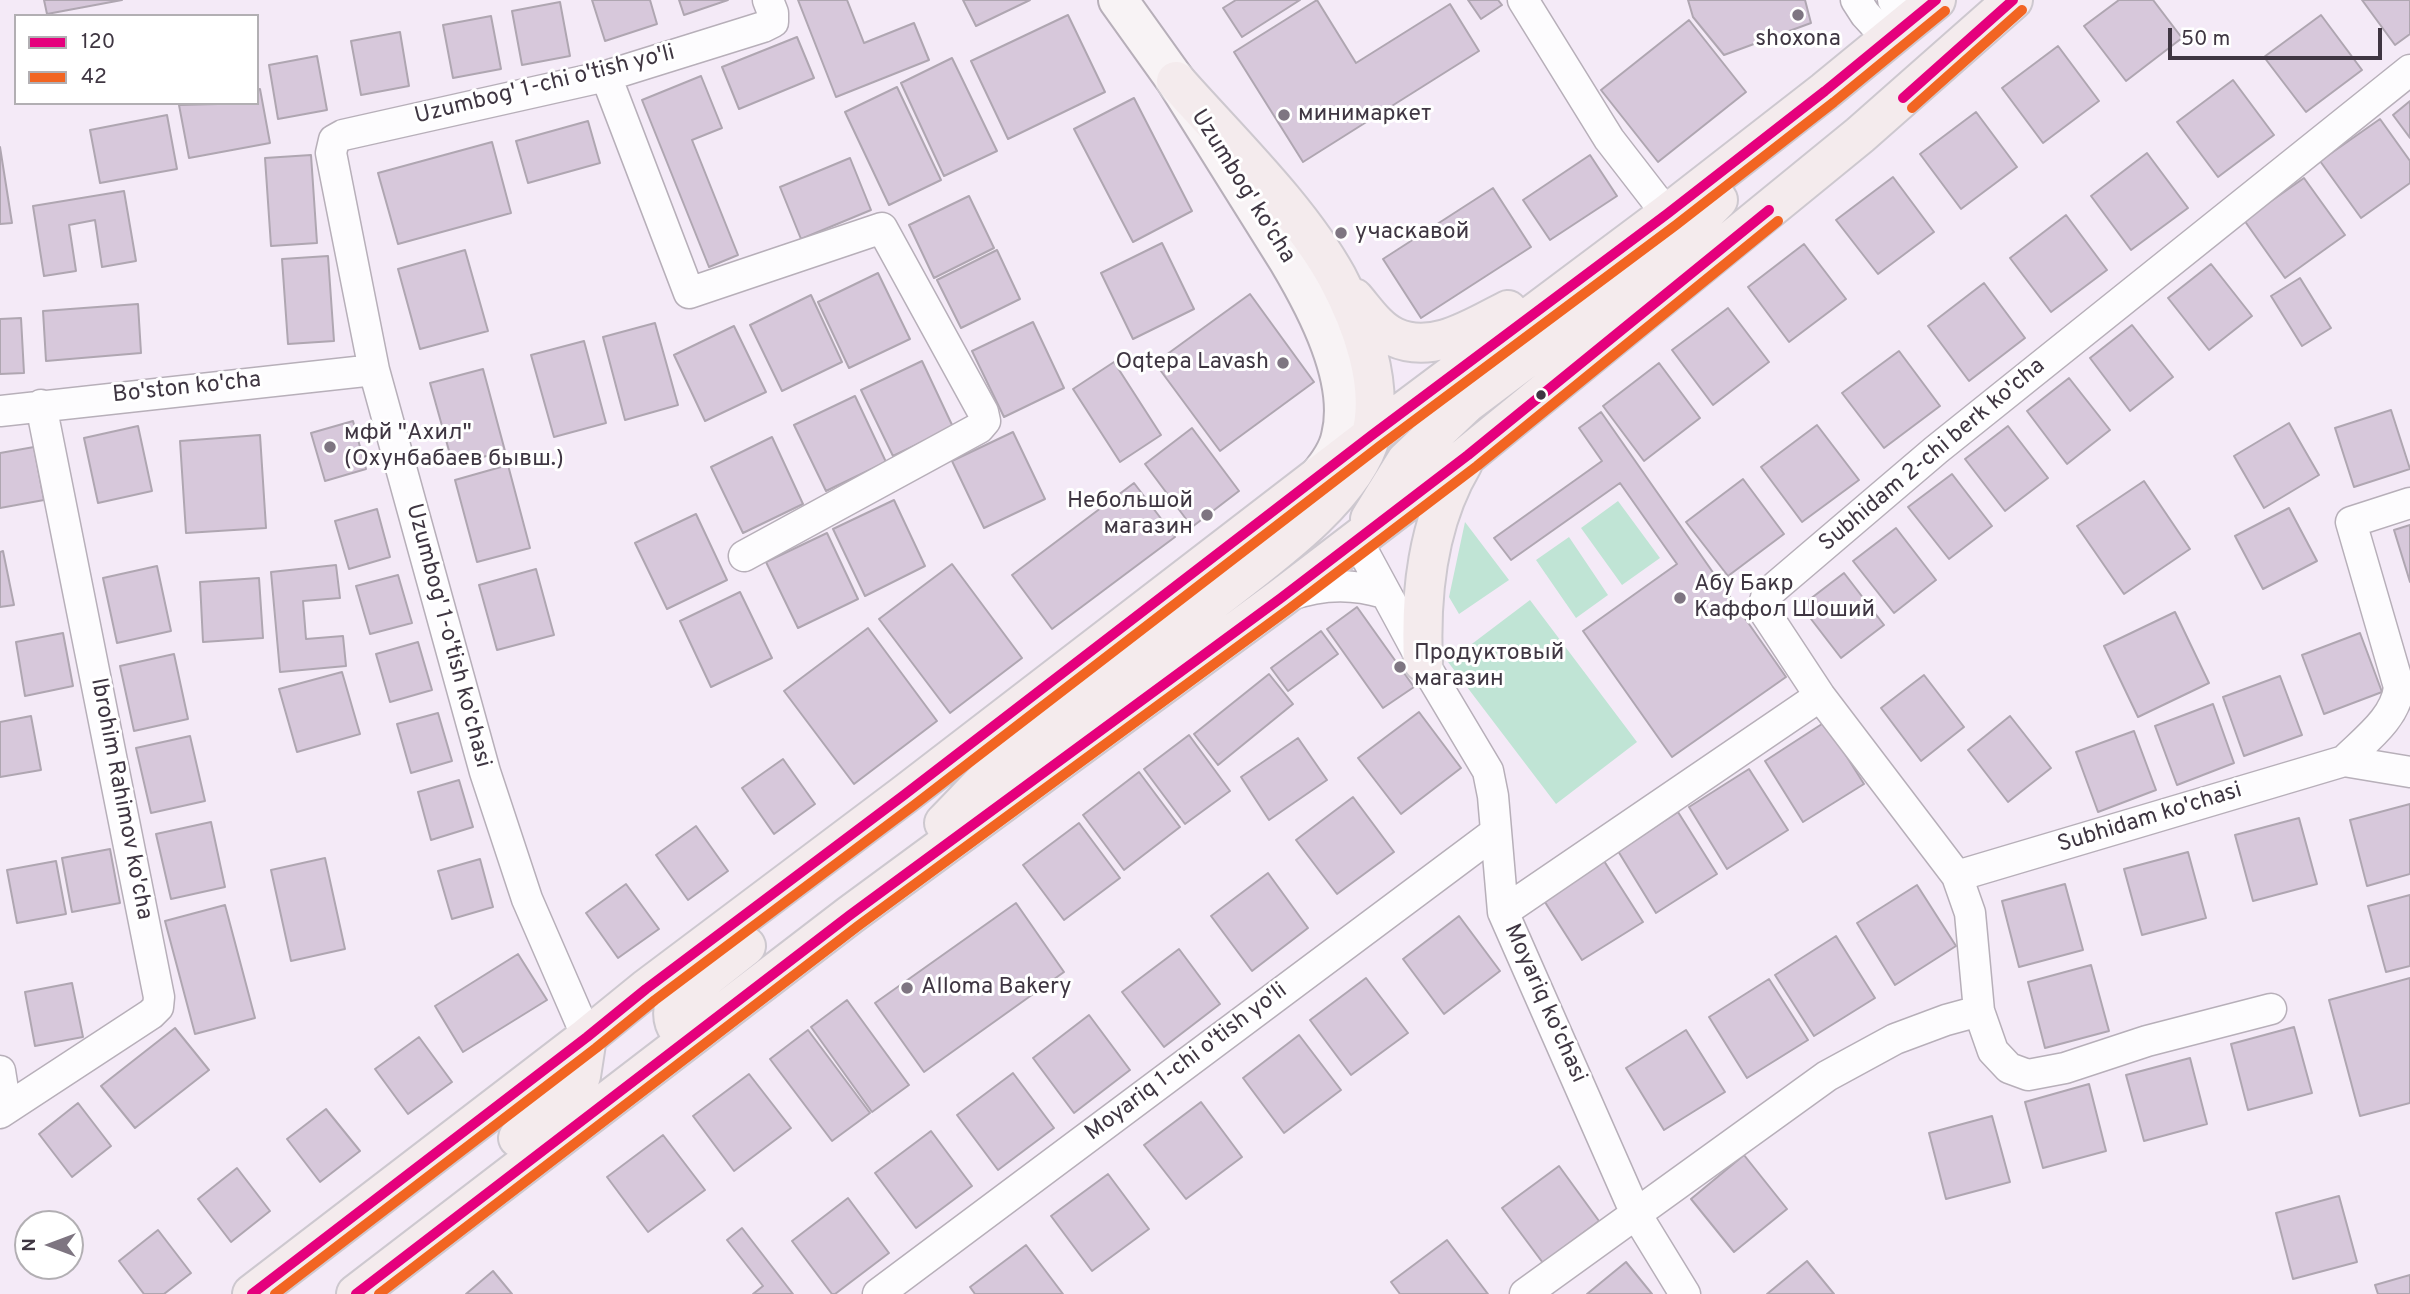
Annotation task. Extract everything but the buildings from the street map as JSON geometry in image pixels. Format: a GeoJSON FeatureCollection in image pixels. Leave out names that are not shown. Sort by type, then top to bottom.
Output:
{"type":"FeatureCollection","features":[{"type":"Feature","properties":{"kind":"main road"},"geometry":{"type":"LineString","coordinates":[[356,1294],[850,915],[1281,598],[1468,455],[1860,135],[2013,0]]}},
{"type":"Feature","properties":{"kind":"main road"},"geometry":{"type":"LineString","coordinates":[[1357,540],[1406,461],[1467,403],[1664,255],[1825,91],[1907,15],[1934,70]]}},
{"type":"Feature","properties":{"kind":"main road"},"geometry":{"type":"LineString","coordinates":[[1175,81],[1275,192],[1336,276],[1383,330],[1394,337],[1420,343],[1454,337],[1592,269]]}},
{"type":"Feature","properties":{"kind":"main road"},"geometry":{"type":"LineString","coordinates":[[1371,435],[1667,214],[1825,91]]}},
{"type":"Feature","properties":{"kind":"main road"},"geometry":{"type":"LineString","coordinates":[[252,1294],[657,981],[904,795],[1324,489],[1363,457],[1371,435],[1374,404],[1368,356],[1336,276]]}},
{"type":"Feature","properties":{"kind":"main road","name":"Uzumbog' ko'cha"},"geometry":{"type":"LineString","coordinates":[[1371,435],[1388,451],[1418,464],[1443,464],[1468,455]]}},
{"type":"Feature","properties":{"kind":"main road"},"geometry":{"type":"LineString","coordinates":[[1423,662],[1423,598],[1430,551],[1445,500],[1468,455]]}},
{"type":"Feature","properties":{"kind":"main road"},"geometry":{"type":"LineString","coordinates":[[1324,489],[1357,540]]}},
{"type":"Feature","properties":{"kind":"main road"},"geometry":{"type":"LineString","coordinates":[[850,915],[1004,763],[1256,568],[1324,489]]}},
{"type":"Feature","properties":{"kind":"main road"},"geometry":{"type":"LineString","coordinates":[[686,1040],[671,1015],[675,1002],[819,888],[904,795]]}},
{"type":"Feature","properties":{"kind":"main road"},"geometry":{"type":"LineString","coordinates":[[326,1294],[342,1277],[553,1110],[581,1076],[587,1037]]}},
{"type":"Feature","properties":{"kind":"street","name":"Uzumbog' 1-chi o'tish yo'li"},"geometry":{"type":"LineString","coordinates":[[334,140],[343,135],[606,76],[773,22],[768,0]]}},
{"type":"Feature","properties":{"kind":"street","name":"Uzumbog' ko'cha"},"geometry":{"type":"LineString","coordinates":[[1118,0],[1175,81],[1305,290],[1343,386],[1371,435]]}},
{"type":"Feature","properties":{"kind":"street"},"geometry":{"type":"LineString","coordinates":[[1523,0],[1609,139],[1667,214]]}},
{"type":"Feature","properties":{"kind":"street"},"geometry":{"type":"LineString","coordinates":[[1856,0],[1865,14],[1907,15]]}},
{"type":"Feature","properties":{"kind":"street","name":"Subhidam 2-chi berk ko'cha"},"geometry":{"type":"LineString","coordinates":[[2271,1009],[2147,1041],[2065,1068],[2028,1075],[2009,1068],[1993,1051],[1979,1011],[1970,913],[1957,876],[1820,696],[1766,614],[1764,605],[1767,594],[1936,450],[2410,69]]}},
{"type":"Feature","properties":{"kind":"street"},"geometry":{"type":"LineString","coordinates":[[606,76],[689,293],[882,228],[983,412],[985,421],[979,428],[744,556]]}},
{"type":"Feature","properties":{"kind":"street","name":"Uzumbog' 1-o'tish ko'chasi"},"geometry":{"type":"LineString","coordinates":[[334,140],[331,153],[374,370],[485,772],[527,899],[587,1037]]}},
{"type":"Feature","properties":{"kind":"street","name":"Bo'ston ko'cha"},"geometry":{"type":"LineString","coordinates":[[0,411],[374,370]]}},
{"type":"Feature","properties":{"kind":"street","name":"Uzumbog' ko'cha"},"geometry":{"type":"LineString","coordinates":[[1324,489],[1341,438],[1345,403],[1343,386]]}},
{"type":"Feature","properties":{"kind":"street","name":"Ibrohim Rahimov ko'cha"},"geometry":{"type":"LineString","coordinates":[[3,1110],[151,1014],[158,1007],[159,997],[41,405]]}},
{"type":"Feature","properties":{"kind":"street"},"geometry":{"type":"LineString","coordinates":[[2344,761],[2391,713],[2399,687],[2351,522],[2410,503]]}},
{"type":"Feature","properties":{"kind":"street","name":"Moyariq ko'chasi"},"geometry":{"type":"LineString","coordinates":[[1357,540],[1423,662],[1488,771],[1503,912],[1636,1214],[1685,1294]]}},
{"type":"Feature","properties":{"kind":"street"},"geometry":{"type":"LineString","coordinates":[[1281,598],[1311,589],[1341,585],[1384,593]]}},
{"type":"Feature","properties":{"kind":"street"},"geometry":{"type":"LineString","coordinates":[[1503,912],[1820,696]]}},
{"type":"Feature","properties":{"kind":"street"},"geometry":{"type":"LineString","coordinates":[[2344,761],[2410,772]]}},
{"type":"Feature","properties":{"kind":"street","name":"Subhidam ko'chasi"},"geometry":{"type":"LineString","coordinates":[[1957,876],[2344,761]]}},
{"type":"Feature","properties":{"kind":"street","name":"Moyariq 1-chi o'tish yo'li"},"geometry":{"type":"LineString","coordinates":[[878,1294],[1496,832]]}},
{"type":"Feature","properties":{"kind":"street"},"geometry":{"type":"LineString","coordinates":[[1525,1294],[1827,1076],[1895,1039],[1979,1011]]}},
{"type":"Feature","properties":{"kind":"street"},"geometry":{"type":"LineString","coordinates":[[0,1070],[3,1110]]}},
{"type":"Feature","properties":{"kind":"green space"},"geometry":{"type":"Polygon","coordinates":[[[1618,501],[1660,558],[1622,585],[1581,528],[1618,501]]]}},
{"type":"Feature","properties":{"kind":"green space"},"geometry":{"type":"Polygon","coordinates":[[[1465,522],[1509,580],[1459,614],[1449,597],[1465,522]]]}},
{"type":"Feature","properties":{"kind":"green space"},"geometry":{"type":"Polygon","coordinates":[[[1569,537],[1608,595],[1576,618],[1536,560],[1569,537]]]}},
{"type":"Feature","properties":{"kind":"green space"},"geometry":{"type":"Polygon","coordinates":[[[1530,600],[1637,742],[1556,804],[1448,662],[1530,600]]]}},
{"type":"Feature","properties":{"kind":"transit line","name":"120"},"geometry":{"type":"LineString","coordinates":[[252,1294],[646,989],[904,795],[1372,435],[1667,214],[1825,91],[1936,0]]}},
{"type":"Feature","properties":{"kind":"transit line","name":"120"},"geometry":{"type":"LineString","coordinates":[[1903,98],[2013,0]]}},
{"type":"Feature","properties":{"kind":"transit line","name":"42"},"geometry":{"type":"LineString","coordinates":[[1912,108],[2022,10]]}},
{"type":"Feature","properties":{"kind":"transit line","name":"42"},"geometry":{"type":"LineString","coordinates":[[275,1294],[1380,446],[1676,225],[1834,102],[1945,11]]}},
{"type":"Feature","properties":{"kind":"transit line","name":"120"},"geometry":{"type":"LineString","coordinates":[[356,1294],[850,915],[1281,598],[1468,455],[1769,210]]}},
{"type":"Feature","properties":{"kind":"transit line","name":"42"},"geometry":{"type":"LineString","coordinates":[[379,1294],[858,926],[1289,609],[1477,466],[1778,221]]}},
{"type":"Feature","properties":{"kind":"place","name":"shoxona"},"geometry":{"type":"Point","coordinates":[1798,15]}},
{"type":"Feature","properties":{"kind":"place","name":"минимаркет"},"geometry":{"type":"Point","coordinates":[1284,115]}},
{"type":"Feature","properties":{"kind":"place","name":"учаскавой"},"geometry":{"type":"Point","coordinates":[1341,233]}},
{"type":"Feature","properties":{"kind":"place","name":"Oqtepa Lavash"},"geometry":{"type":"Point","coordinates":[1283,363]}},
{"type":"Feature","properties":{"kind":"place","name":"мфй \"Ахил\" (Охунбабаев бывш.)"},"geometry":{"type":"Point","coordinates":[330,447]}},
{"type":"Feature","properties":{"kind":"place","name":"Небольшой магазин"},"geometry":{"type":"Point","coordinates":[1207,515]}},
{"type":"Feature","properties":{"kind":"place","name":"Абу Бакр Каффол Шоший"},"geometry":{"type":"Point","coordinates":[1680,598]}},
{"type":"Feature","properties":{"kind":"place","name":"Продуктовый магазин"},"geometry":{"type":"Point","coordinates":[1400,667]}},
{"type":"Feature","properties":{"kind":"place","name":"Alloma Bakery"},"geometry":{"type":"Point","coordinates":[907,988]}}]}
